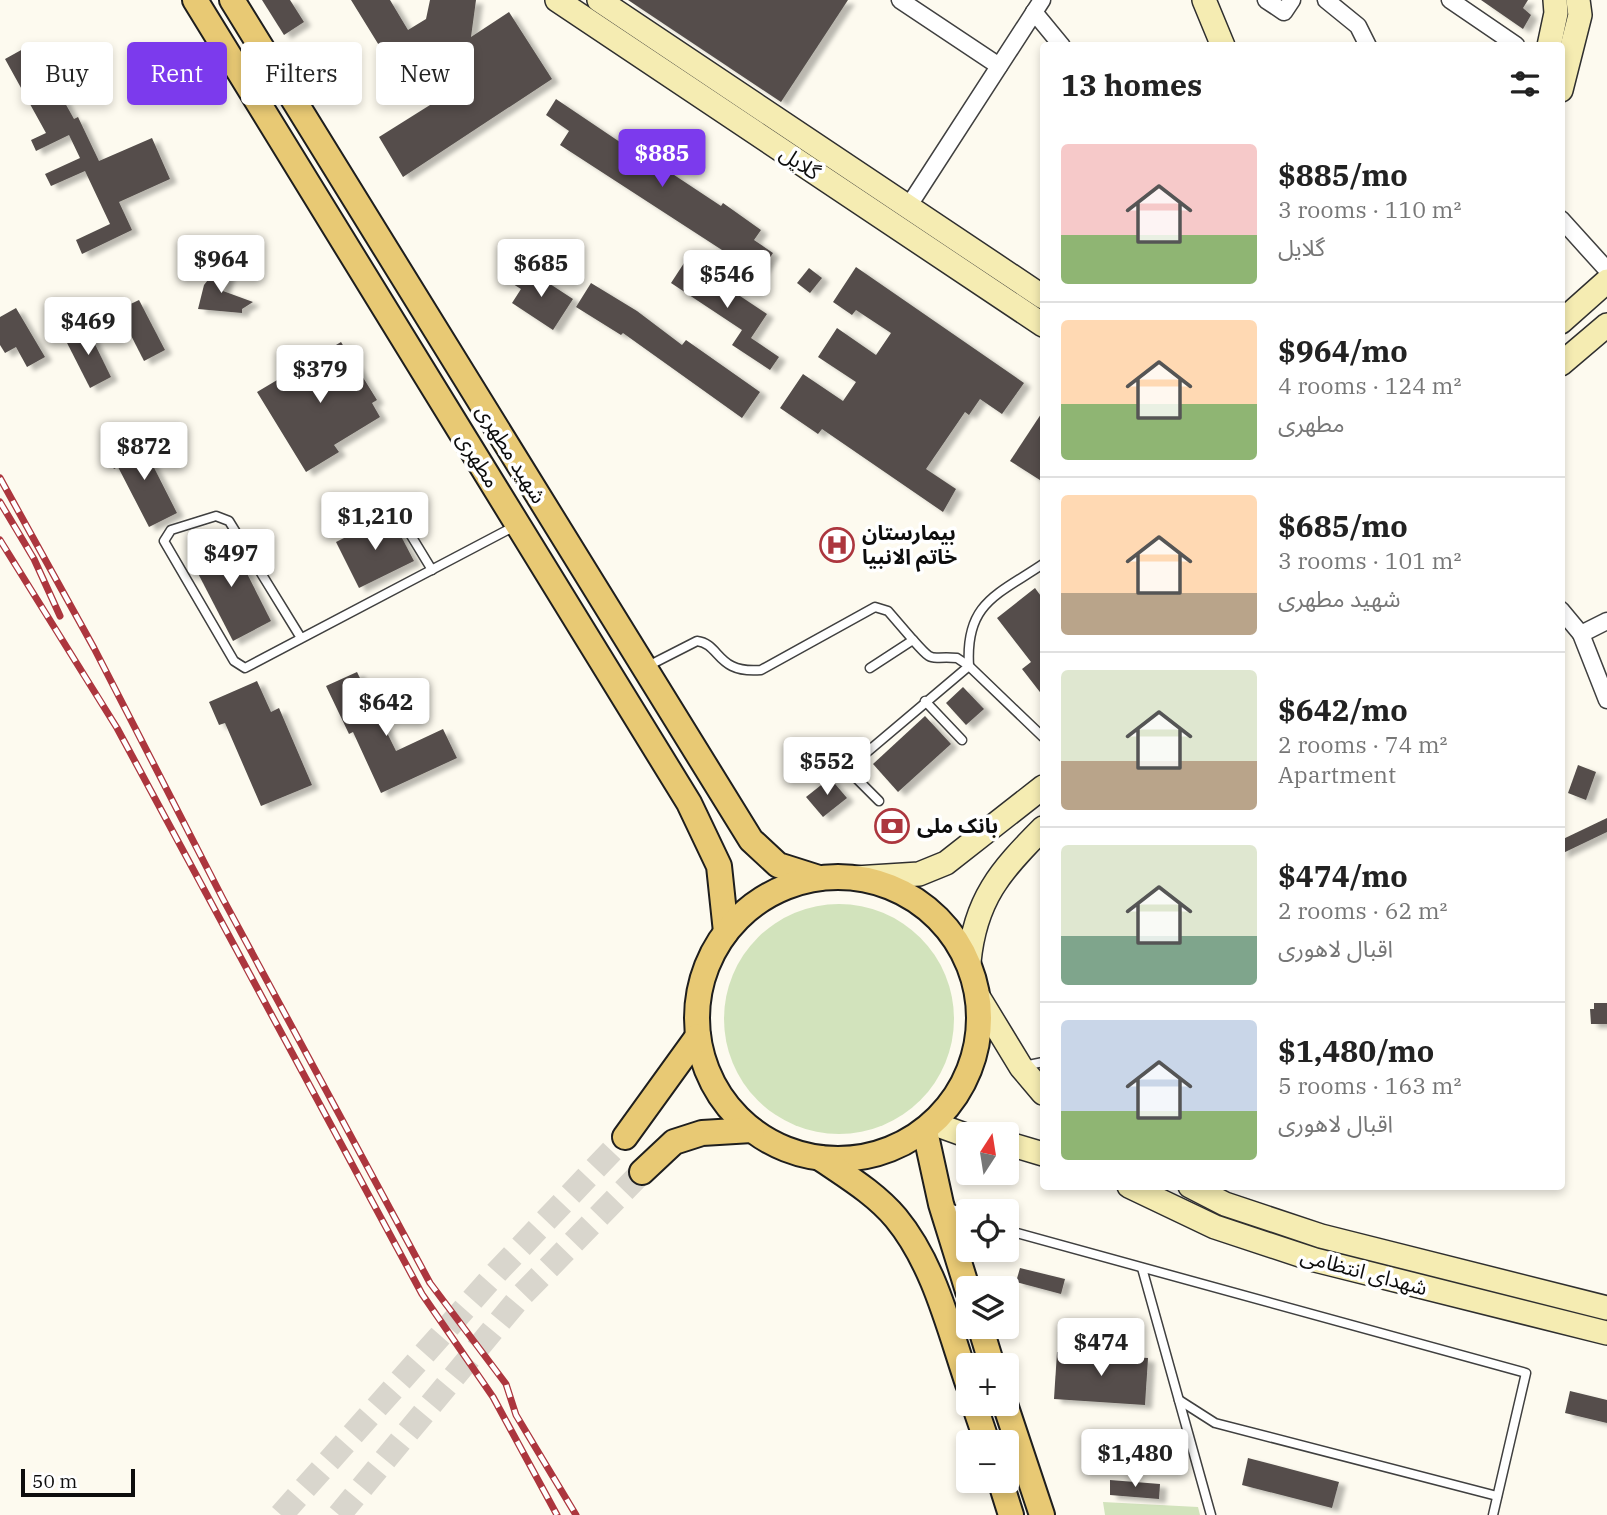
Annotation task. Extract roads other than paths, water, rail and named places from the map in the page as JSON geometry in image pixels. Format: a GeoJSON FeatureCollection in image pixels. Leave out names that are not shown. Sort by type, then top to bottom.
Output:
{"type":"FeatureCollection","features":[{"type":"Feature","properties":{"kind":"main road","name":"مطهری"},"geometry":{"type":"LineString","coordinates":[[195,0],[689,803],[719,866],[726,932]]}},
{"type":"Feature","properties":{"kind":"main road","name":"شهید مطهری"},"geometry":{"type":"LineString","coordinates":[[232,0],[751,840],[778,865],[818,878]]}},
{"type":"Feature","properties":{"kind":"main road","name":"گلایل"},"geometry":{"type":"LineString","coordinates":[[556,0],[1040,323]]}},
{"type":"Feature","properties":{"kind":"main road","name":"گلایل"},"geometry":{"type":"LineString","coordinates":[[599,0],[1040,295]]}},
{"type":"Feature","properties":{"kind":"main road"},"geometry":{"type":"LineString","coordinates":[[1204,0],[1221,42]]}},
{"type":"Feature","properties":{"kind":"main road"},"geometry":{"type":"LineString","coordinates":[[1550,42],[1556,13],[1555,0]]}},
{"type":"Feature","properties":{"kind":"main road"},"geometry":{"type":"LineString","coordinates":[[1565,74],[1580,15],[1578,0]]}},
{"type":"Feature","properties":{"kind":"main road"},"geometry":{"type":"LineString","coordinates":[[1565,318],[1607,281]]}},
{"type":"Feature","properties":{"kind":"main road"},"geometry":{"type":"LineString","coordinates":[[1565,361],[1607,325]]}},
{"type":"Feature","properties":{"kind":"main road"},"geometry":{"type":"LineString","coordinates":[[855,878],[891,887],[923,905],[950,931],[969,962],[979,998],[979,1035],[970,1071],[952,1103],[928,1127],[893,1148],[857,1158],[820,1158],[784,1148],[752,1130],[726,1103],[713,1082],[698,1036],[698,999],[707,964],[726,932],[762,900],[783,888],[818,878],[919,873],[946,863],[1040,789]]}},
{"type":"Feature","properties":{"kind":"main road"},"geometry":{"type":"LineString","coordinates":[[969,962],[972,932],[987,895],[1040,831]]}},
{"type":"Feature","properties":{"kind":"main road"},"geometry":{"type":"LineString","coordinates":[[979,998],[1032,1064],[1040,1085]]}},
{"type":"Feature","properties":{"kind":"main road"},"geometry":{"type":"LineString","coordinates":[[625,1136],[698,1036]]}},
{"type":"Feature","properties":{"kind":"main road"},"geometry":{"type":"LineString","coordinates":[[928,1127],[956,1133]]}},
{"type":"Feature","properties":{"kind":"main road"},"geometry":{"type":"LineString","coordinates":[[928,1127],[941,1204],[964,1276]]}},
{"type":"Feature","properties":{"kind":"main road"},"geometry":{"type":"LineString","coordinates":[[642,1172],[674,1142],[702,1133],[752,1130]]}},
{"type":"Feature","properties":{"kind":"main road"},"geometry":{"type":"LineString","coordinates":[[1019,1147],[1040,1153]]}},
{"type":"Feature","properties":{"kind":"main road"},"geometry":{"type":"LineString","coordinates":[[820,1158],[877,1199],[897,1219],[934,1284],[957,1353]]}},
{"type":"Feature","properties":{"kind":"main road","name":"شهدای انتظامی"},"geometry":{"type":"LineString","coordinates":[[1137,1190],[1215,1227],[1315,1261],[1607,1333]]}},
{"type":"Feature","properties":{"kind":"main road","name":"شهدای انتظامی"},"geometry":{"type":"LineString","coordinates":[[1198,1190],[1225,1204],[1321,1236],[1607,1308]]}},
{"type":"Feature","properties":{"kind":"main road"},"geometry":{"type":"LineString","coordinates":[[1394,1280],[1401,1257]]}},
{"type":"Feature","properties":{"kind":"main road"},"geometry":{"type":"LineString","coordinates":[[1009,1416],[1042,1515]]}},
{"type":"Feature","properties":{"kind":"main road"},"geometry":{"type":"LineString","coordinates":[[1004,1493],[1011,1515]]}},
{"type":"Feature","properties":{"kind":"street"},"geometry":{"type":"LineString","coordinates":[[900,0],[999,66]]}},
{"type":"Feature","properties":{"kind":"street"},"geometry":{"type":"LineString","coordinates":[[1266,0],[1284,12],[1292,0]]}},
{"type":"Feature","properties":{"kind":"street"},"geometry":{"type":"LineString","coordinates":[[1326,0],[1358,26],[1366,42]]}},
{"type":"Feature","properties":{"kind":"street"},"geometry":{"type":"LineString","coordinates":[[1450,0],[1512,42]]}},
{"type":"Feature","properties":{"kind":"street"},"geometry":{"type":"LineString","coordinates":[[908,206],[1038,6],[1060,42]]}},
{"type":"Feature","properties":{"kind":"street"},"geometry":{"type":"LineString","coordinates":[[1565,223],[1607,270]]}},
{"type":"Feature","properties":{"kind":"street"},"geometry":{"type":"LineString","coordinates":[[1565,615],[1581,634],[1607,700]]}},
{"type":"Feature","properties":{"kind":"street"},"geometry":{"type":"LineString","coordinates":[[1581,634],[1607,621]]}},
{"type":"Feature","properties":{"kind":"lane"},"geometry":{"type":"LineString","coordinates":[[301,638],[229,521],[216,516],[171,530],[164,541],[234,661],[245,667],[301,638],[432,570],[518,524]]}},
{"type":"Feature","properties":{"kind":"lane"},"geometry":{"type":"LineString","coordinates":[[401,519],[432,570]]}},
{"type":"Feature","properties":{"kind":"lane"},"geometry":{"type":"LineString","coordinates":[[969,666],[968,647],[972,622],[982,605],[1040,566]]}},
{"type":"Feature","properties":{"kind":"lane"},"geometry":{"type":"LineString","coordinates":[[643,668],[697,641],[705,642],[732,669],[744,672],[761,670],[875,607],[888,611],[929,658],[937,661],[957,658],[969,666],[1040,734]]}},
{"type":"Feature","properties":{"kind":"lane"},"geometry":{"type":"LineString","coordinates":[[870,668],[913,640]]}},
{"type":"Feature","properties":{"kind":"lane"},"geometry":{"type":"LineString","coordinates":[[879,801],[846,769],[969,666]]}},
{"type":"Feature","properties":{"kind":"lane"},"geometry":{"type":"LineString","coordinates":[[925,701],[962,740]]}},
{"type":"Feature","properties":{"kind":"lane"},"geometry":{"type":"LineString","coordinates":[[941,1204],[956,1210]]}},
{"type":"Feature","properties":{"kind":"lane"},"geometry":{"type":"LineString","coordinates":[[1019,1234],[1526,1373],[1493,1515]]}},
{"type":"Feature","properties":{"kind":"lane"},"geometry":{"type":"LineString","coordinates":[[1142,1268],[1211,1515]]}},
{"type":"Feature","properties":{"kind":"lane"},"geometry":{"type":"LineString","coordinates":[[1179,1400],[1214,1423],[1497,1496]]}},
{"type":"Feature","properties":{"kind":"tunnel"},"geometry":{"type":"LineString","coordinates":[[281,1515],[497,1272],[625,1137]]}},
{"type":"Feature","properties":{"kind":"tunnel"},"geometry":{"type":"LineString","coordinates":[[339,1515],[521,1296],[642,1172]]}},
{"type":"Feature","properties":{"kind":"railway"},"geometry":{"type":"LineString","coordinates":[[0,478],[94,648],[223,899],[430,1283],[506,1384],[516,1415],[576,1515]]}},
{"type":"Feature","properties":{"kind":"railway"},"geometry":{"type":"LineString","coordinates":[[0,502],[34,559],[60,616]]}},
{"type":"Feature","properties":{"kind":"railway"},"geometry":{"type":"LineString","coordinates":[[0,540],[117,728],[422,1294],[493,1397],[557,1515]]}},
{"type":"Feature","properties":{"kind":"place","name":"بیمارستان خاتم الانبیا"},"geometry":{"type":"Point","coordinates":[837,545]}},
{"type":"Feature","properties":{"kind":"place","name":"بانک ملی"},"geometry":{"type":"Point","coordinates":[892,826]}}]}
